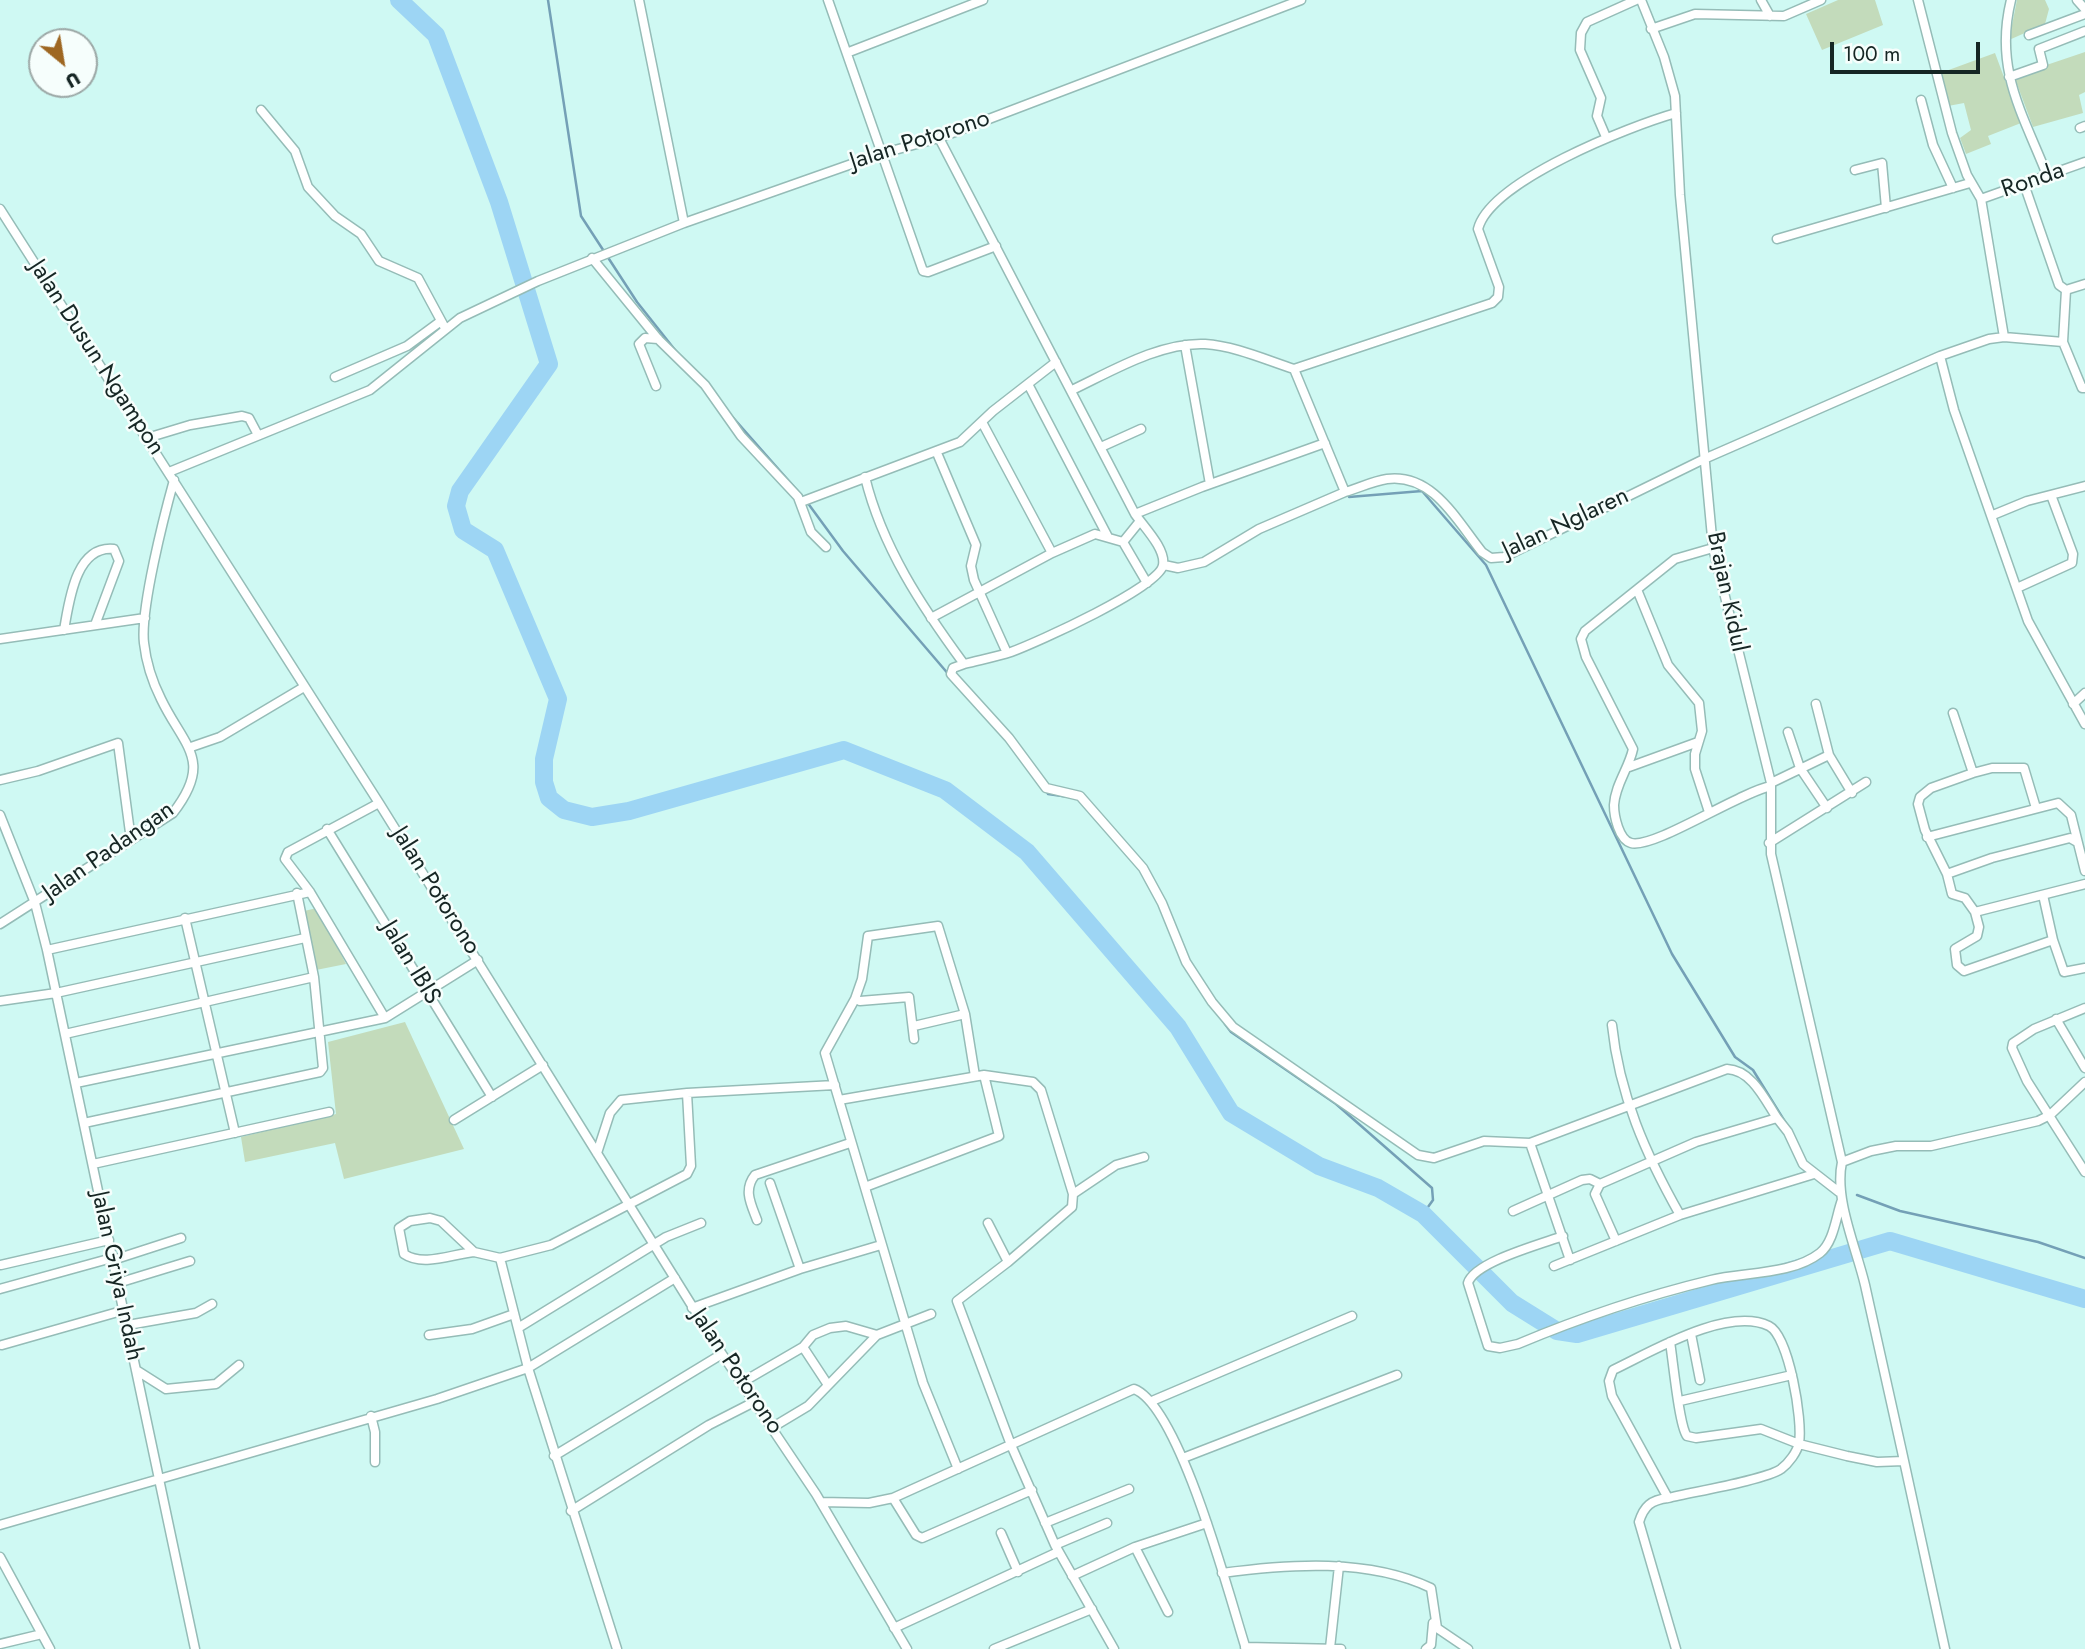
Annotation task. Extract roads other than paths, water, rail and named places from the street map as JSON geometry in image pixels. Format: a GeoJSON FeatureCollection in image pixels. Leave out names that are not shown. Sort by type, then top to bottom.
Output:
{"type":"FeatureCollection","features":[{"type":"Feature","properties":{"kind":"street"},"geometry":{"type":"LineString","coordinates":[[639,0],[684,223]]}},
{"type":"Feature","properties":{"kind":"street"},"geometry":{"type":"LineString","coordinates":[[828,0],[849,52],[880,154],[924,272],[996,246]]}},
{"type":"Feature","properties":{"kind":"street"},"geometry":{"type":"LineString","coordinates":[[849,52],[983,0]]}},
{"type":"Feature","properties":{"kind":"street","name":"Jalan Potorono"},"geometry":{"type":"LineString","coordinates":[[443,324],[516,290],[684,223],[880,154],[939,138],[1301,0]]}},
{"type":"Feature","properties":{"kind":"street"},"geometry":{"type":"LineString","coordinates":[[1606,137],[1597,116],[1601,98],[1580,50],[1581,33],[1587,22],[1638,0]]}},
{"type":"Feature","properties":{"kind":"street","name":"Brajan Kidul"},"geometry":{"type":"LineString","coordinates":[[1638,0],[1670,76],[1676,113],[1713,548],[1771,785],[1769,843],[1842,1162],[1838,1180],[1841,1196]]}},
{"type":"Feature","properties":{"kind":"street"},"geometry":{"type":"LineString","coordinates":[[1761,0],[1770,16]]}},
{"type":"Feature","properties":{"kind":"street"},"geometry":{"type":"LineString","coordinates":[[1651,29],[1695,14],[1784,16],[1803,4],[1821,0]]}},
{"type":"Feature","properties":{"kind":"street"},"geometry":{"type":"LineString","coordinates":[[1918,0],[1952,133],[1970,183],[1981,199],[2004,337]]}},
{"type":"Feature","properties":{"kind":"street"},"geometry":{"type":"LineString","coordinates":[[2011,0],[2003,40],[2010,77],[2047,175]]}},
{"type":"Feature","properties":{"kind":"street"},"geometry":{"type":"LineString","coordinates":[[2029,36],[2085,12],[2077,0]]}},
{"type":"Feature","properties":{"kind":"street"},"geometry":{"type":"LineString","coordinates":[[2010,77],[2043,65],[2039,49],[2085,31]]}},
{"type":"Feature","properties":{"kind":"street"},"geometry":{"type":"LineString","coordinates":[[1921,100],[1933,145],[1953,188]]}},
{"type":"Feature","properties":{"kind":"street"},"geometry":{"type":"LineString","coordinates":[[261,110],[295,152],[307,187],[335,216],[360,234],[379,261],[418,278],[443,324]]}},
{"type":"Feature","properties":{"kind":"street"},"geometry":{"type":"LineString","coordinates":[[1072,390],[1155,353],[1185,345],[1213,345],[1294,369],[1492,303],[1498,298],[1499,287],[1478,229],[1485,211],[1500,197],[1606,137],[1676,113]]}},
{"type":"Feature","properties":{"kind":"street"},"geometry":{"type":"LineString","coordinates":[[939,138],[1137,518],[1159,549],[1164,565],[1162,571],[1147,583],[1048,637],[1007,653],[953,668],[951,674],[1009,738],[1046,789],[1080,796],[1150,877],[1186,962],[1212,1002],[1233,1027],[1427,1159],[1484,1141],[1530,1143],[1719,1072],[1736,1069],[1757,1087],[1788,1132],[1803,1164],[1841,1196],[1860,1264],[1945,1649]]}},
{"type":"Feature","properties":{"kind":"street","name":"Ronda"},"geometry":{"type":"LineString","coordinates":[[1981,199],[2085,162]]}},
{"type":"Feature","properties":{"kind":"street"},"geometry":{"type":"LineString","coordinates":[[1854,170],[1882,163],[1886,208]]}},
{"type":"Feature","properties":{"kind":"street"},"geometry":{"type":"LineString","coordinates":[[1777,239],[1970,183]]}},
{"type":"Feature","properties":{"kind":"street"},"geometry":{"type":"LineString","coordinates":[[2024,184],[2059,285],[2066,290]]}},
{"type":"Feature","properties":{"kind":"street","name":"Jalan Dusun Ngampon"},"geometry":{"type":"LineString","coordinates":[[0,209],[169,472]]}},
{"type":"Feature","properties":{"kind":"street"},"geometry":{"type":"LineString","coordinates":[[595,257],[658,340],[705,385],[741,436],[804,501],[803,517],[811,532],[826,547]]}},
{"type":"Feature","properties":{"kind":"street"},"geometry":{"type":"LineString","coordinates":[[2066,290],[2085,284]]}},
{"type":"Feature","properties":{"kind":"street"},"geometry":{"type":"LineString","coordinates":[[2066,290],[2063,342],[2084,391]]}},
{"type":"Feature","properties":{"kind":"street"},"geometry":{"type":"LineString","coordinates":[[335,377],[407,346],[443,324]]}},
{"type":"Feature","properties":{"kind":"street"},"geometry":{"type":"LineString","coordinates":[[169,472],[370,390],[443,324]]}},
{"type":"Feature","properties":{"kind":"street","name":"Jalan Nglaren"},"geometry":{"type":"LineString","coordinates":[[1164,565],[1190,567],[1259,529],[1345,492],[1388,479],[1419,482],[1433,490],[1482,552],[1491,558],[1504,557],[1704,459],[1940,355],[2004,337],[2063,342]]}},
{"type":"Feature","properties":{"kind":"street"},"geometry":{"type":"LineString","coordinates":[[656,386],[639,344],[645,338],[658,340]]}},
{"type":"Feature","properties":{"kind":"street"},"geometry":{"type":"LineString","coordinates":[[1185,345],[1210,484]]}},
{"type":"Feature","properties":{"kind":"street"},"geometry":{"type":"LineString","coordinates":[[1940,355],[1954,410],[1993,514],[2003,552],[2028,621],[2085,724]]}},
{"type":"Feature","properties":{"kind":"street"},"geometry":{"type":"LineString","coordinates":[[804,501],[937,453],[960,442],[1056,362]]}},
{"type":"Feature","properties":{"kind":"street"},"geometry":{"type":"LineString","coordinates":[[1294,369],[1345,492]]}},
{"type":"Feature","properties":{"kind":"street"},"geometry":{"type":"LineString","coordinates":[[1027,384],[1108,537]]}},
{"type":"Feature","properties":{"kind":"street"},"geometry":{"type":"LineString","coordinates":[[147,438],[190,425],[242,416],[253,423],[258,435]]}},
{"type":"Feature","properties":{"kind":"street"},"geometry":{"type":"LineString","coordinates":[[983,424],[1052,553]]}},
{"type":"Feature","properties":{"kind":"street"},"geometry":{"type":"LineString","coordinates":[[1101,447],[1141,429]]}},
{"type":"Feature","properties":{"kind":"street"},"geometry":{"type":"LineString","coordinates":[[1123,542],[1137,518],[1210,484],[1325,443]]}},
{"type":"Feature","properties":{"kind":"street"},"geometry":{"type":"LineString","coordinates":[[937,453],[976,545],[971,566],[1007,653]]}},
{"type":"Feature","properties":{"kind":"street","name":"Jalan Potorono"},"geometry":{"type":"LineString","coordinates":[[169,472],[478,960],[692,1308],[821,1502],[907,1649]]}},
{"type":"Feature","properties":{"kind":"street"},"geometry":{"type":"LineString","coordinates":[[865,477],[885,539],[932,618],[964,664]]}},
{"type":"Feature","properties":{"kind":"street"},"geometry":{"type":"LineString","coordinates":[[174,480],[145,618],[144,642],[161,699],[191,747],[230,732],[304,687]]}},
{"type":"Feature","properties":{"kind":"street"},"geometry":{"type":"LineString","coordinates":[[1993,514],[2085,486]]}},
{"type":"Feature","properties":{"kind":"street"},"geometry":{"type":"LineString","coordinates":[[2017,588],[2073,563],[2073,554],[2051,495]]}},
{"type":"Feature","properties":{"kind":"street"},"geometry":{"type":"LineString","coordinates":[[932,618],[1052,553],[1095,534],[1123,542]]}},
{"type":"Feature","properties":{"kind":"street"},"geometry":{"type":"LineString","coordinates":[[1123,542],[1147,583]]}},
{"type":"Feature","properties":{"kind":"street"},"geometry":{"type":"LineString","coordinates":[[1713,548],[1675,559],[1638,592],[1585,631],[1581,639],[1586,657],[1633,749],[1614,805],[1620,834],[1628,842],[1654,838],[1771,785],[1829,755]]}},
{"type":"Feature","properties":{"kind":"street"},"geometry":{"type":"LineString","coordinates":[[64,630],[78,573],[99,552],[114,549],[119,561],[95,625]]}},
{"type":"Feature","properties":{"kind":"street"},"geometry":{"type":"LineString","coordinates":[[1638,592],[1668,665],[1699,703],[1702,731],[1695,769],[1709,811]]}},
{"type":"Feature","properties":{"kind":"street"},"geometry":{"type":"LineString","coordinates":[[0,639],[145,618]]}},
{"type":"Feature","properties":{"kind":"street"},"geometry":{"type":"LineString","coordinates":[[2073,704],[2085,693]]}},
{"type":"Feature","properties":{"kind":"street"},"geometry":{"type":"LineString","coordinates":[[1816,704],[1829,755],[1852,793]]}},
{"type":"Feature","properties":{"kind":"street"},"geometry":{"type":"LineString","coordinates":[[1952,713],[1973,773]]}},
{"type":"Feature","properties":{"kind":"street"},"geometry":{"type":"LineString","coordinates":[[1788,732],[1800,768],[1827,808]]}},
{"type":"Feature","properties":{"kind":"street"},"geometry":{"type":"LineString","coordinates":[[1629,767],[1698,742]]}},
{"type":"Feature","properties":{"kind":"street"},"geometry":{"type":"LineString","coordinates":[[0,780],[38,771],[118,743],[131,840]]}},
{"type":"Feature","properties":{"kind":"street","name":"Jalan Padangan"},"geometry":{"type":"LineString","coordinates":[[0,924],[173,813],[190,787],[193,772],[191,747]]}},
{"type":"Feature","properties":{"kind":"street"},"geometry":{"type":"LineString","coordinates":[[2036,808],[2028,773],[2024,768],[1992,768],[1973,773],[1931,788],[1920,797],[1918,804],[1927,837],[1947,874],[1952,894],[1965,898],[1975,912],[1979,927],[1977,936],[1955,949],[1961,970],[2053,940]]}},
{"type":"Feature","properties":{"kind":"street"},"geometry":{"type":"LineString","coordinates":[[1769,843],[1866,782]]}},
{"type":"Feature","properties":{"kind":"street"},"geometry":{"type":"LineString","coordinates":[[379,803],[327,829],[285,856],[286,862],[310,892],[385,1018]]}},
{"type":"Feature","properties":{"kind":"street"},"geometry":{"type":"LineString","coordinates":[[1927,837],[2057,803],[2063,805],[2076,827],[2085,871]]}},
{"type":"Feature","properties":{"kind":"street","name":"Jalan Griya Indah"},"geometry":{"type":"LineString","coordinates":[[0,815],[35,903],[47,950],[195,1649]]}},
{"type":"Feature","properties":{"kind":"street","name":"Jalan IBIS"},"geometry":{"type":"LineString","coordinates":[[327,829],[492,1097]]}},
{"type":"Feature","properties":{"kind":"street"},"geometry":{"type":"LineString","coordinates":[[1947,874],[2027,848],[2070,838],[2077,842]]}},
{"type":"Feature","properties":{"kind":"street"},"geometry":{"type":"LineString","coordinates":[[1975,912],[2085,884]]}},
{"type":"Feature","properties":{"kind":"street"},"geometry":{"type":"LineString","coordinates":[[47,950],[310,892]]}},
{"type":"Feature","properties":{"kind":"street"},"geometry":{"type":"LineString","coordinates":[[84,1123],[320,1072],[325,1063],[321,1029],[314,977],[297,893]]}},
{"type":"Feature","properties":{"kind":"street"},"geometry":{"type":"LineString","coordinates":[[2043,895],[2053,940],[2064,972],[2085,968]]}},
{"type":"Feature","properties":{"kind":"street"},"geometry":{"type":"LineString","coordinates":[[185,918],[234,1133]]}},
{"type":"Feature","properties":{"kind":"street"},"geometry":{"type":"LineString","coordinates":[[865,1187],[999,1136],[938,926],[868,936],[862,979],[855,999],[826,1046],[850,1143],[923,1383],[958,1469]]}},
{"type":"Feature","properties":{"kind":"street"},"geometry":{"type":"LineString","coordinates":[[0,1001],[56,993],[305,938]]}},
{"type":"Feature","properties":{"kind":"street"},"geometry":{"type":"LineString","coordinates":[[76,1083],[321,1029],[385,1018],[478,960]]}},
{"type":"Feature","properties":{"kind":"street"},"geometry":{"type":"LineString","coordinates":[[65,1034],[314,977]]}},
{"type":"Feature","properties":{"kind":"street"},"geometry":{"type":"LineString","coordinates":[[860,1001],[909,997],[914,1039]]}},
{"type":"Feature","properties":{"kind":"street"},"geometry":{"type":"LineString","coordinates":[[2085,1008],[2027,1032],[2013,1043],[2012,1048],[2027,1081],[2085,1172]]}},
{"type":"Feature","properties":{"kind":"street"},"geometry":{"type":"LineString","coordinates":[[914,1026],[965,1014]]}},
{"type":"Feature","properties":{"kind":"street"},"geometry":{"type":"LineString","coordinates":[[2056,1018],[2085,1068]]}},
{"type":"Feature","properties":{"kind":"street"},"geometry":{"type":"LineString","coordinates":[[1612,1025],[1616,1066],[1629,1107],[1652,1161],[1680,1215]]}},
{"type":"Feature","properties":{"kind":"street"},"geometry":{"type":"LineString","coordinates":[[454,1120],[543,1065]]}},
{"type":"Feature","properties":{"kind":"street"},"geometry":{"type":"LineString","coordinates":[[839,1100],[980,1075],[1038,1084],[1073,1194],[1069,1211],[957,1301],[1011,1445],[1045,1522],[1114,1649]]}},
{"type":"Feature","properties":{"kind":"street"},"geometry":{"type":"LineString","coordinates":[[1842,1162],[1896,1146],[1931,1146],[1994,1132],[2050,1115],[2085,1082]]}},
{"type":"Feature","properties":{"kind":"street"},"geometry":{"type":"LineString","coordinates":[[597,1153],[610,1112],[621,1100],[687,1093],[835,1085]]}},
{"type":"Feature","properties":{"kind":"street"},"geometry":{"type":"LineString","coordinates":[[474,1252],[441,1221],[410,1221],[399,1228],[404,1254],[411,1259],[474,1252],[500,1258],[551,1245],[687,1174],[691,1166],[687,1093]]}},
{"type":"Feature","properties":{"kind":"street"},"geometry":{"type":"LineString","coordinates":[[93,1164],[329,1112]]}},
{"type":"Feature","properties":{"kind":"street"},"geometry":{"type":"LineString","coordinates":[[1616,1241],[1595,1194],[1600,1184],[1727,1131],[1777,1118]]}},
{"type":"Feature","properties":{"kind":"street"},"geometry":{"type":"LineString","coordinates":[[757,1220],[748,1193],[749,1183],[755,1175],[850,1143]]}},
{"type":"Feature","properties":{"kind":"street"},"geometry":{"type":"LineString","coordinates":[[1530,1143],[1570,1259]]}},
{"type":"Feature","properties":{"kind":"street"},"geometry":{"type":"LineString","coordinates":[[1073,1194],[1116,1165],[1144,1157]]}},
{"type":"Feature","properties":{"kind":"street"},"geometry":{"type":"LineString","coordinates":[[1554,1266],[1680,1215],[1814,1174]]}},
{"type":"Feature","properties":{"kind":"street"},"geometry":{"type":"LineString","coordinates":[[1513,1211],[1582,1180],[1590,1179],[1600,1184]]}},
{"type":"Feature","properties":{"kind":"street"},"geometry":{"type":"LineString","coordinates":[[770,1183],[800,1269]]}},
{"type":"Feature","properties":{"kind":"street"},"geometry":{"type":"LineString","coordinates":[[1563,1236],[1487,1265],[1470,1276],[1468,1283],[1488,1346],[1500,1348],[1518,1344],[1632,1302],[1713,1280],[1788,1266],[1818,1255],[1828,1245],[1841,1196]]}},
{"type":"Feature","properties":{"kind":"street"},"geometry":{"type":"LineString","coordinates":[[518,1328],[655,1244],[701,1223]]}},
{"type":"Feature","properties":{"kind":"street"},"geometry":{"type":"LineString","coordinates":[[988,1223],[1008,1262]]}},
{"type":"Feature","properties":{"kind":"street"},"geometry":{"type":"LineString","coordinates":[[0,1289],[181,1238]]}},
{"type":"Feature","properties":{"kind":"street"},"geometry":{"type":"LineString","coordinates":[[1,1265],[109,1240]]}},
{"type":"Feature","properties":{"kind":"street"},"geometry":{"type":"LineString","coordinates":[[692,1308],[800,1269],[881,1245]]}},
{"type":"Feature","properties":{"kind":"street"},"geometry":{"type":"LineString","coordinates":[[500,1258],[554,1456],[617,1649]]}},
{"type":"Feature","properties":{"kind":"street"},"geometry":{"type":"LineString","coordinates":[[118,1283],[190,1261]]}},
{"type":"Feature","properties":{"kind":"street"},"geometry":{"type":"LineString","coordinates":[[0,1525],[370,1416],[438,1399],[528,1368],[675,1278]]}},
{"type":"Feature","properties":{"kind":"street"},"geometry":{"type":"LineString","coordinates":[[128,1325],[196,1313],[212,1304]]}},
{"type":"Feature","properties":{"kind":"street"},"geometry":{"type":"LineString","coordinates":[[2,1345],[125,1310]]}},
{"type":"Feature","properties":{"kind":"street"},"geometry":{"type":"LineString","coordinates":[[429,1335],[472,1329],[514,1314]]}},
{"type":"Feature","properties":{"kind":"street"},"geometry":{"type":"LineString","coordinates":[[773,1427],[808,1406],[877,1335],[931,1314]]}},
{"type":"Feature","properties":{"kind":"street"},"geometry":{"type":"LineString","coordinates":[[1152,1401],[1352,1315]]}},
{"type":"Feature","properties":{"kind":"street"},"geometry":{"type":"LineString","coordinates":[[1668,1498],[1612,1396],[1609,1381],[1613,1370],[1670,1342],[1736,1320],[1770,1326],[1777,1334],[1792,1375],[1799,1444],[1789,1462],[1779,1471],[1649,1503],[1639,1522],[1676,1649]]}},
{"type":"Feature","properties":{"kind":"street"},"geometry":{"type":"LineString","coordinates":[[741,1383],[803,1347],[813,1335],[838,1327],[860,1328],[877,1335]]}},
{"type":"Feature","properties":{"kind":"street"},"geometry":{"type":"LineString","coordinates":[[1690,1334],[1700,1380]]}},
{"type":"Feature","properties":{"kind":"street"},"geometry":{"type":"LineString","coordinates":[[1670,1342],[1680,1401],[1680,1423],[1687,1436],[1696,1438],[1744,1429],[1760,1429],[1799,1444],[1877,1462],[1904,1461]]}},
{"type":"Feature","properties":{"kind":"street"},"geometry":{"type":"LineString","coordinates":[[803,1347],[828,1385]]}},
{"type":"Feature","properties":{"kind":"street"},"geometry":{"type":"LineString","coordinates":[[554,1456],[722,1354]]}},
{"type":"Feature","properties":{"kind":"street"},"geometry":{"type":"LineString","coordinates":[[136,1370],[166,1389],[216,1384],[239,1365]]}},
{"type":"Feature","properties":{"kind":"street"},"geometry":{"type":"LineString","coordinates":[[1183,1458],[1397,1375]]}},
{"type":"Feature","properties":{"kind":"street"},"geometry":{"type":"LineString","coordinates":[[1680,1401],[1792,1375]]}},
{"type":"Feature","properties":{"kind":"street"},"geometry":{"type":"LineString","coordinates":[[821,1502],[869,1503],[893,1498],[1134,1389],[1152,1401],[1183,1458],[1246,1648],[1341,1649]]}},
{"type":"Feature","properties":{"kind":"street"},"geometry":{"type":"LineString","coordinates":[[571,1511],[709,1425],[756,1401]]}},
{"type":"Feature","properties":{"kind":"street"},"geometry":{"type":"LineString","coordinates":[[370,1416],[375,1432],[375,1462]]}},
{"type":"Feature","properties":{"kind":"street"},"geometry":{"type":"LineString","coordinates":[[1045,1522],[1129,1489]]}},
{"type":"Feature","properties":{"kind":"street"},"geometry":{"type":"LineString","coordinates":[[893,1498],[916,1535],[922,1538],[1032,1490]]}},
{"type":"Feature","properties":{"kind":"street"},"geometry":{"type":"LineString","coordinates":[[894,1628],[1018,1572],[1057,1548],[1107,1523]]}},
{"type":"Feature","properties":{"kind":"street"},"geometry":{"type":"LineString","coordinates":[[1072,1576],[1135,1547],[1206,1524]]}},
{"type":"Feature","properties":{"kind":"street"},"geometry":{"type":"LineString","coordinates":[[1001,1533],[1018,1572]]}},
{"type":"Feature","properties":{"kind":"street"},"geometry":{"type":"LineString","coordinates":[[1135,1547],[1168,1612]]}},
{"type":"Feature","properties":{"kind":"street"},"geometry":{"type":"LineString","coordinates":[[0,1557],[3,1567],[50,1649]]}},
{"type":"Feature","properties":{"kind":"street"},"geometry":{"type":"LineString","coordinates":[[1222,1573],[1266,1567],[1339,1566],[1403,1578],[1431,1588],[1435,1596],[1431,1645],[1426,1649]]}},
{"type":"Feature","properties":{"kind":"street"},"geometry":{"type":"LineString","coordinates":[[1330,1648],[1339,1566]]}},
{"type":"Feature","properties":{"kind":"street"},"geometry":{"type":"LineString","coordinates":[[994,1649],[1092,1609]]}},
{"type":"Feature","properties":{"kind":"street"},"geometry":{"type":"LineString","coordinates":[[1433,1619],[1441,1632],[1468,1649]]}},
{"type":"Feature","properties":{"kind":"street"},"geometry":{"type":"LineString","coordinates":[[0,1644],[42,1634]]}},
{"type":"Feature","properties":{"kind":"waterway"},"geometry":{"type":"LineString","coordinates":[[399,0],[436,35],[499,202],[549,364],[460,491],[456,506],[463,530],[495,550],[558,699],[544,759],[544,782],[549,798],[564,810],[592,817],[629,811],[844,750],[945,790],[1027,852],[1178,1027],[1231,1113],[1319,1166],[1378,1188],[1423,1214],[1512,1303],[1557,1331],[1577,1334],[1890,1241],[2085,1299]]}},
{"type":"Feature","properties":{"kind":"waterway"},"geometry":{"type":"LineString","coordinates":[[548,0],[581,216],[637,302],[679,355]]}},
{"type":"Feature","properties":{"kind":"waterway"},"geometry":{"type":"LineString","coordinates":[[729,413],[803,497]]}},
{"type":"Feature","properties":{"kind":"waterway"},"geometry":{"type":"LineString","coordinates":[[1349,497],[1422,491],[1486,565],[1672,954],[1735,1057],[1753,1070],[1787,1125]]}},
{"type":"Feature","properties":{"kind":"waterway"},"geometry":{"type":"LineString","coordinates":[[807,502],[843,551],[950,676]]}},
{"type":"Feature","properties":{"kind":"waterway"},"geometry":{"type":"LineString","coordinates":[[1046,790],[1048,794],[1069,797]]}},
{"type":"Feature","properties":{"kind":"waterway"},"geometry":{"type":"LineString","coordinates":[[1225,1024],[1231,1032],[1336,1104],[1432,1188],[1433,1200],[1423,1214]]}},
{"type":"Feature","properties":{"kind":"waterway"},"geometry":{"type":"LineString","coordinates":[[1857,1195],[1900,1211],[2038,1242],[2085,1258]]}}]}
